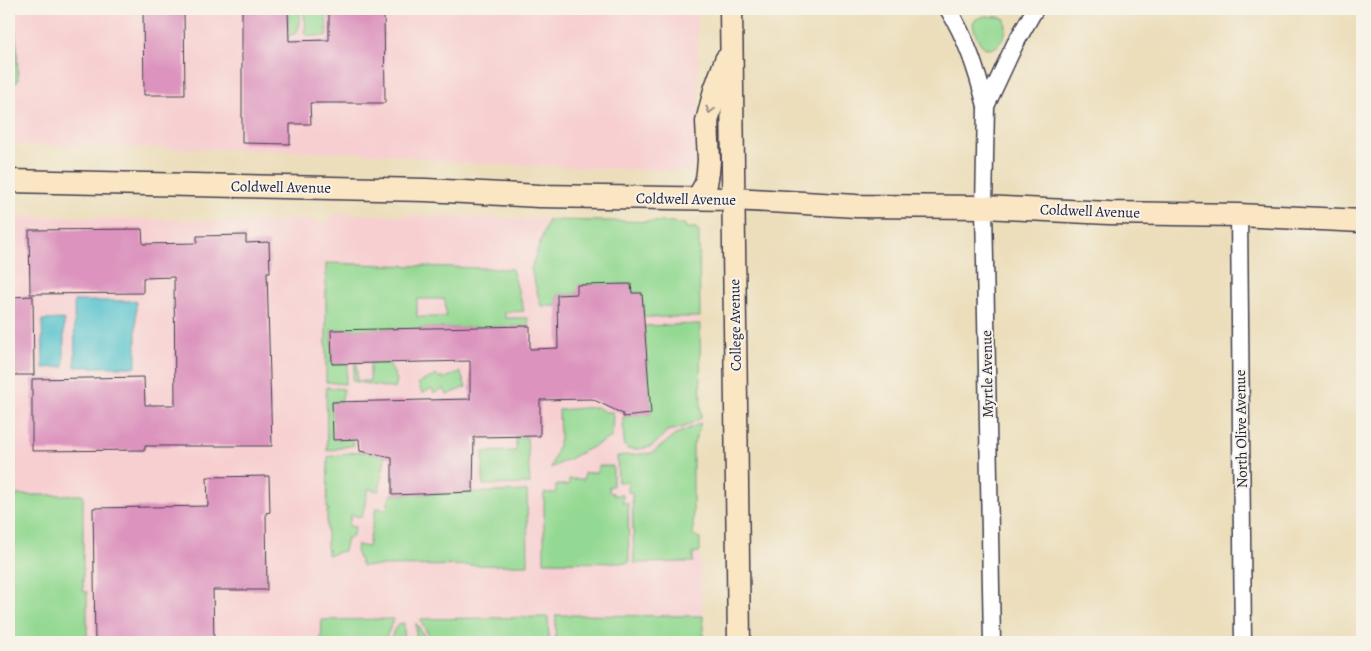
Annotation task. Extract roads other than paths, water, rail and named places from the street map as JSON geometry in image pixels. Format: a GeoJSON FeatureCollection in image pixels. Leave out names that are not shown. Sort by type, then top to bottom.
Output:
{"type":"FeatureCollection","features":[{"type":"Feature","properties":{"kind":"street","name":"College Avenue"},"geometry":{"type":"LineString","coordinates":[[731,9],[739,642]]}},
{"type":"Feature","properties":{"kind":"street","name":"Myrtle Avenue"},"geometry":{"type":"LineString","coordinates":[[948,9],[957,22],[976,68],[986,106],[984,207],[992,642]]}},
{"type":"Feature","properties":{"kind":"street","name":"Myrtle Avenue"},"geometry":{"type":"LineString","coordinates":[[986,106],[1014,44],[1035,9]]}},
{"type":"Feature","properties":{"kind":"street"},"geometry":{"type":"LineString","coordinates":[[698,198],[706,184],[708,172],[707,122],[715,90],[731,47]]}},
{"type":"Feature","properties":{"kind":"street","name":"Coldwell Avenue"},"geometry":{"type":"LineString","coordinates":[[9,181],[426,190],[539,196],[733,199],[856,206],[984,207],[1362,221]]}},
{"type":"Feature","properties":{"kind":"street","name":"North Olive Avenue"},"geometry":{"type":"LineString","coordinates":[[1239,215],[1244,642]]}},
{"type":"Feature","properties":{"kind":"water"},"geometry":{"type":"Polygon","coordinates":[[[74,301],[136,301],[136,367],[75,367],[74,301]]]}},
{"type":"Feature","properties":{"kind":"water"},"geometry":{"type":"Polygon","coordinates":[[[64,319],[64,367],[43,368],[42,320],[64,319]]]}}]}
